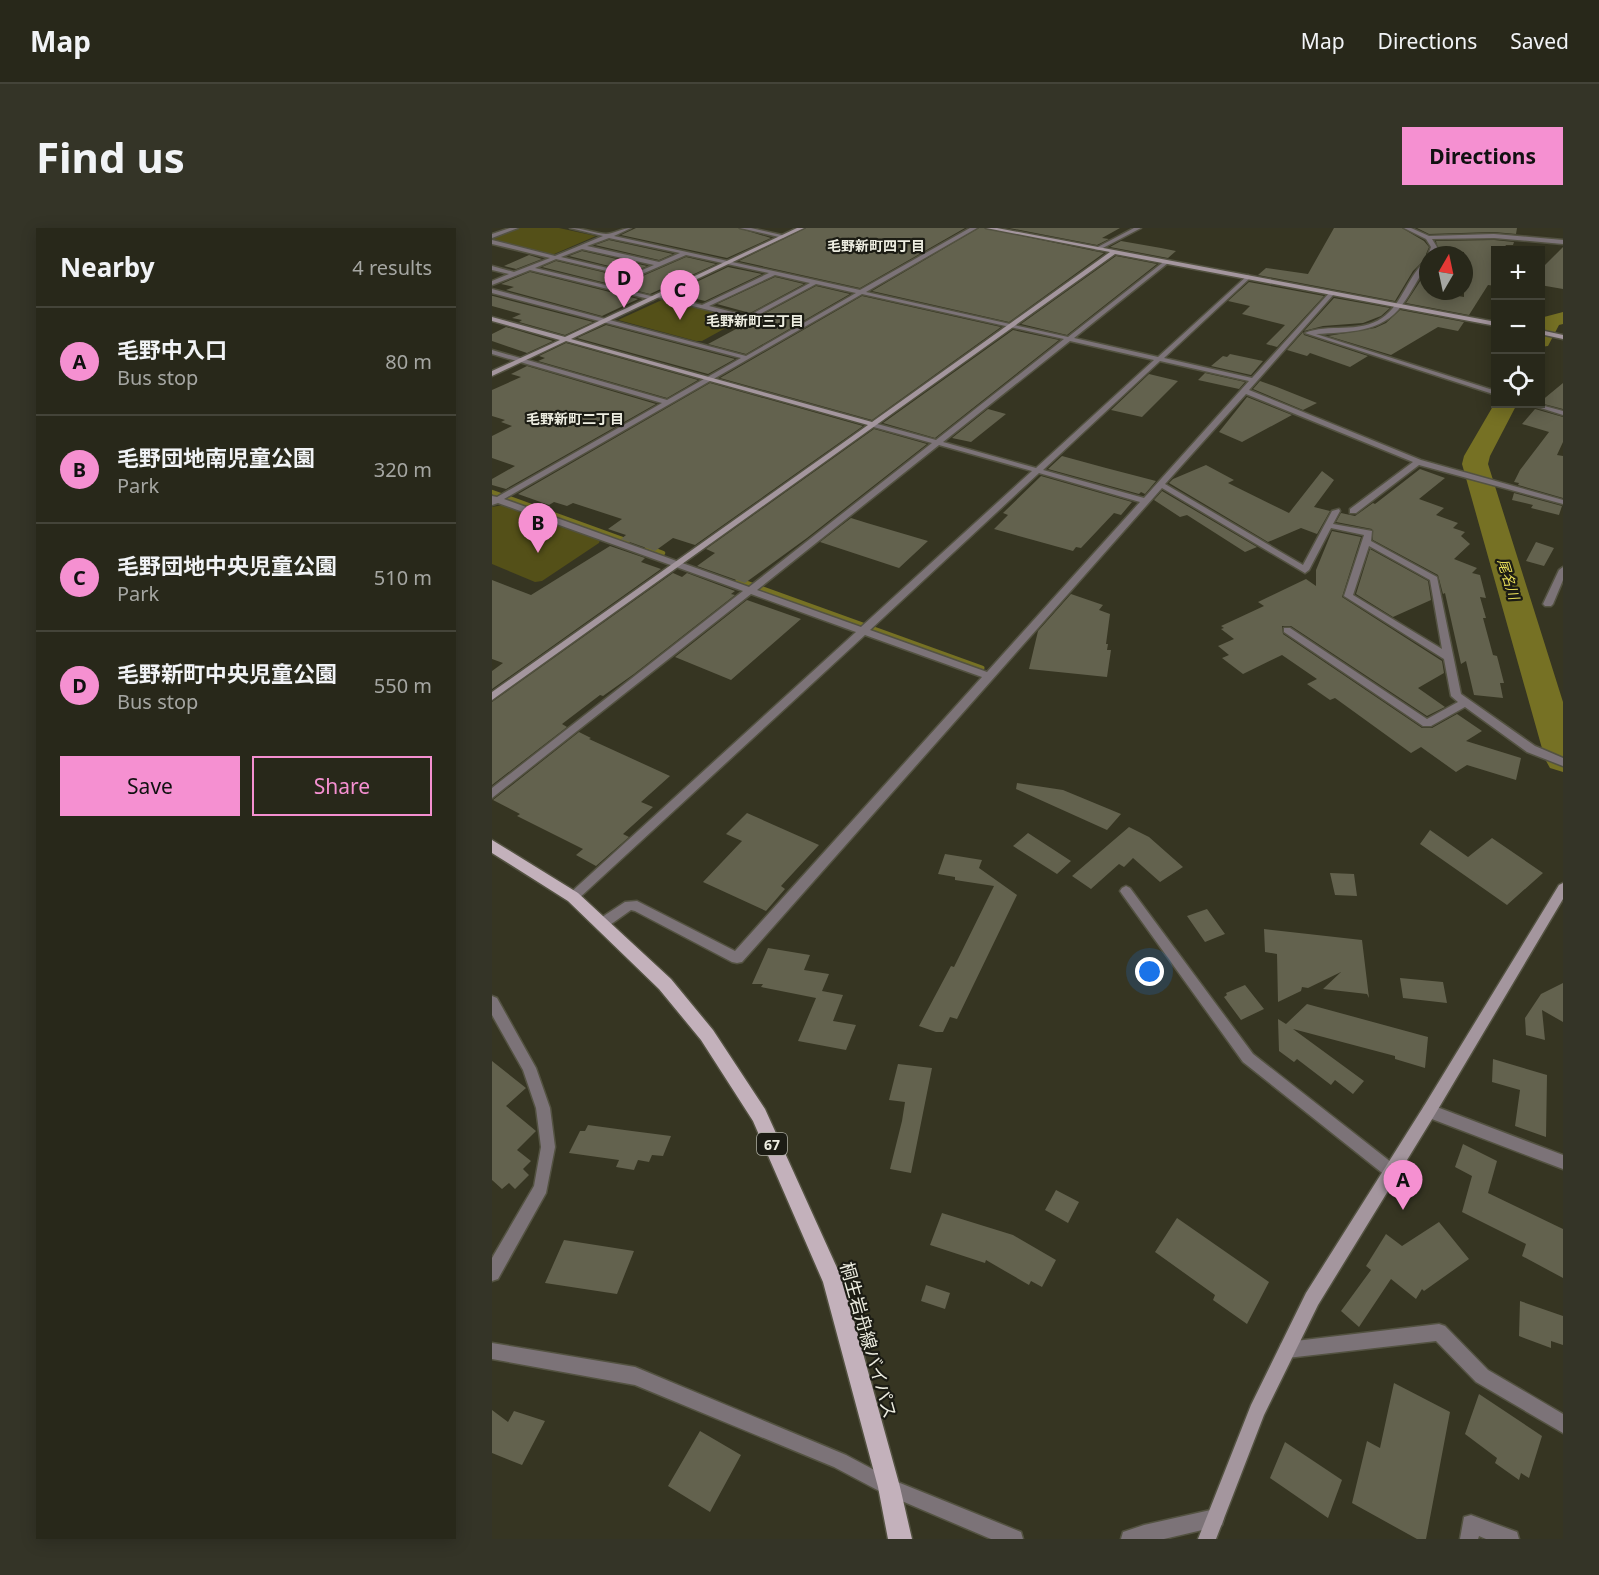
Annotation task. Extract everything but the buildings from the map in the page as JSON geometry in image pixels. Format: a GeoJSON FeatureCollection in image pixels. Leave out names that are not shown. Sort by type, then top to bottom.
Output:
{"type":"FeatureCollection","features":[{"type":"Feature","properties":{"kind":"main road","name":"桐生岩舟線バイパス"},"geometry":{"type":"LineString","coordinates":[[492,846],[573,897],[665,984],[707,1035],[759,1115],[832,1281],[889,1487],[900,1539]]}},
{"type":"Feature","properties":{"kind":"street"},"geometry":{"type":"LineString","coordinates":[[492,236],[515,228]]}},
{"type":"Feature","properties":{"kind":"street"},"geometry":{"type":"LineString","coordinates":[[573,228],[1254,380]]}},
{"type":"Feature","properties":{"kind":"street"},"geometry":{"type":"LineString","coordinates":[[492,283],[628,228]]}},
{"type":"Feature","properties":{"kind":"street"},"geometry":{"type":"LineString","coordinates":[[743,228],[783,236]]}},
{"type":"Feature","properties":{"kind":"street"},"geometry":{"type":"LineString","coordinates":[[492,374],[801,228]]}},
{"type":"Feature","properties":{"kind":"street"},"geometry":{"type":"LineString","coordinates":[[494,500],[974,228]]}},
{"type":"Feature","properties":{"kind":"street"},"geometry":{"type":"LineString","coordinates":[[989,228],[1491,323]]}},
{"type":"Feature","properties":{"kind":"street"},"geometry":{"type":"LineString","coordinates":[[1097,249],[1138,228]]}},
{"type":"Feature","properties":{"kind":"street"},"geometry":{"type":"LineString","coordinates":[[1407,228],[1428,238],[1494,236],[1563,242]]}},
{"type":"Feature","properties":{"kind":"street"},"geometry":{"type":"LineString","coordinates":[[1428,238],[1433,246]]}},
{"type":"Feature","properties":{"kind":"street"},"geometry":{"type":"LineString","coordinates":[[492,242],[634,276]]}},
{"type":"Feature","properties":{"kind":"street"},"geometry":{"type":"LineString","coordinates":[[582,247],[659,264]]}},
{"type":"Feature","properties":{"kind":"street"},"geometry":{"type":"LineString","coordinates":[[492,697],[1114,252]]}},
{"type":"Feature","properties":{"kind":"street"},"geometry":{"type":"LineString","coordinates":[[608,287],[685,253]]}},
{"type":"Feature","properties":{"kind":"street"},"geometry":{"type":"LineString","coordinates":[[492,794],[1166,262]]}},
{"type":"Feature","properties":{"kind":"street"},"geometry":{"type":"LineString","coordinates":[[492,268],[515,274]]}},
{"type":"Feature","properties":{"kind":"street"},"geometry":{"type":"LineString","coordinates":[[530,268],[749,318],[816,282]]}},
{"type":"Feature","properties":{"kind":"street"},"geometry":{"type":"LineString","coordinates":[[1297,332],[1308,333],[1374,325],[1391,315],[1419,272]]}},
{"type":"Feature","properties":{"kind":"street"},"geometry":{"type":"LineString","coordinates":[[703,307],[774,273]]}},
{"type":"Feature","properties":{"kind":"street"},"geometry":{"type":"LineString","coordinates":[[573,897],[1248,277]]}},
{"type":"Feature","properties":{"kind":"street"},"geometry":{"type":"LineString","coordinates":[[492,291],[747,358]]}},
{"type":"Feature","properties":{"kind":"street"},"geometry":{"type":"LineString","coordinates":[[603,923],[629,905],[637,906],[737,958],[1332,293]]}},
{"type":"Feature","properties":{"kind":"street"},"geometry":{"type":"LineString","coordinates":[[492,319],[1146,501]]}},
{"type":"Feature","properties":{"kind":"street"},"geometry":{"type":"LineString","coordinates":[[1308,333],[1491,391]]}},
{"type":"Feature","properties":{"kind":"street"},"geometry":{"type":"LineString","coordinates":[[1545,333],[1563,337]]}},
{"type":"Feature","properties":{"kind":"street"},"geometry":{"type":"LineString","coordinates":[[492,352],[668,403]]}},
{"type":"Feature","properties":{"kind":"street"},"geometry":{"type":"LineString","coordinates":[[1245,391],[1418,462],[1563,502]]}},
{"type":"Feature","properties":{"kind":"street"},"geometry":{"type":"LineString","coordinates":[[1545,408],[1563,413]]}},
{"type":"Feature","properties":{"kind":"street"},"geometry":{"type":"LineString","coordinates":[[1353,511],[1418,462]]}},
{"type":"Feature","properties":{"kind":"street"},"geometry":{"type":"LineString","coordinates":[[1160,485],[1305,570],[1336,511]]}},
{"type":"Feature","properties":{"kind":"street"},"geometry":{"type":"LineString","coordinates":[[494,500],[680,564],[989,676]]}},
{"type":"Feature","properties":{"kind":"street"},"geometry":{"type":"LineString","coordinates":[[1328,525],[1369,533],[1348,596],[1448,657]]}},
{"type":"Feature","properties":{"kind":"street"},"geometry":{"type":"LineString","coordinates":[[1367,542],[1434,579],[1456,696],[1532,748],[1563,762]]}},
{"type":"Feature","properties":{"kind":"street"},"geometry":{"type":"LineString","coordinates":[[1548,604],[1563,570]]}},
{"type":"Feature","properties":{"kind":"street"},"geometry":{"type":"LineString","coordinates":[[1287,630],[1427,724],[1466,702]]}},
{"type":"Feature","properties":{"kind":"street"},"geometry":{"type":"LineString","coordinates":[[1207,1539],[1257,1411],[1312,1299],[1429,1111],[1563,888]]}},
{"type":"Feature","properties":{"kind":"street"},"geometry":{"type":"LineString","coordinates":[[1126,891],[1248,1058],[1391,1171]]}},
{"type":"Feature","properties":{"kind":"street"},"geometry":{"type":"LineString","coordinates":[[492,1002],[529,1068],[543,1108],[548,1147],[541,1188],[492,1273]]}},
{"type":"Feature","properties":{"kind":"street"},"geometry":{"type":"LineString","coordinates":[[1429,1111],[1563,1162]]}},
{"type":"Feature","properties":{"kind":"street"},"geometry":{"type":"LineString","coordinates":[[1287,1350],[1439,1332],[1482,1376],[1563,1424]]}},
{"type":"Feature","properties":{"kind":"street"},"geometry":{"type":"LineString","coordinates":[[492,1352],[635,1376],[840,1461],[889,1487],[1014,1539]]}},
{"type":"Feature","properties":{"kind":"street"},"geometry":{"type":"LineString","coordinates":[[1130,1539],[1215,1518]]}},
{"type":"Feature","properties":{"kind":"street"},"geometry":{"type":"LineString","coordinates":[[1469,1539],[1472,1524],[1510,1539]]}},
{"type":"Feature","properties":{"kind":"shaded area"},"geometry":{"type":"Polygon","coordinates":[[[518,228],[559,228],[596,236],[552,255],[492,240],[492,238],[518,228]]]}},
{"type":"Feature","properties":{"kind":"shaded area"},"geometry":{"type":"Polygon","coordinates":[[[664,299],[742,319],[702,341],[618,320],[664,299]]]}},
{"type":"Feature","properties":{"kind":"shaded area"},"geometry":{"type":"Polygon","coordinates":[[[503,505],[600,540],[599,543],[542,581],[535,582],[492,564],[492,507],[503,505]]]}},
{"type":"Feature","properties":{"kind":"waterway","name":"尾名川"},"geometry":{"type":"LineString","coordinates":[[1545,332],[1551,321],[1563,318]]}},
{"type":"Feature","properties":{"kind":"waterway","name":"尾名川"},"geometry":{"type":"LineString","coordinates":[[1503,408],[1475,464],[1563,759]]}},
{"type":"Feature","properties":{"kind":"waterway"},"geometry":{"type":"LineString","coordinates":[[492,492],[628,541]]}},
{"type":"Feature","properties":{"kind":"waterway"},"geometry":{"type":"LineString","coordinates":[[647,547],[663,553]]}},
{"type":"Feature","properties":{"kind":"waterway"},"geometry":{"type":"LineString","coordinates":[[738,580],[982,668]]}},
{"type":"Feature","properties":{"kind":"place","name":"毛野新町中央児童公園"},"geometry":{"type":"Point","coordinates":[624,308]}},
{"type":"Feature","properties":{"kind":"place","name":"毛野団地中央児童公園"},"geometry":{"type":"Point","coordinates":[680,320]}},
{"type":"Feature","properties":{"kind":"place","name":"毛野団地南児童公園"},"geometry":{"type":"Point","coordinates":[538,553]}},
{"type":"Feature","properties":{"kind":"place","name":"毛野中入口"},"geometry":{"type":"Point","coordinates":[1403,1210]}},
{"type":"Feature","properties":{"kind":"district","name":"毛野新町四丁目"},"geometry":{"type":"Point","coordinates":[876,245]}},
{"type":"Feature","properties":{"kind":"district","name":"毛野新町三丁目"},"geometry":{"type":"Point","coordinates":[755,320]}},
{"type":"Feature","properties":{"kind":"district","name":"毛野新町二丁目"},"geometry":{"type":"Point","coordinates":[575,418]}}]}
